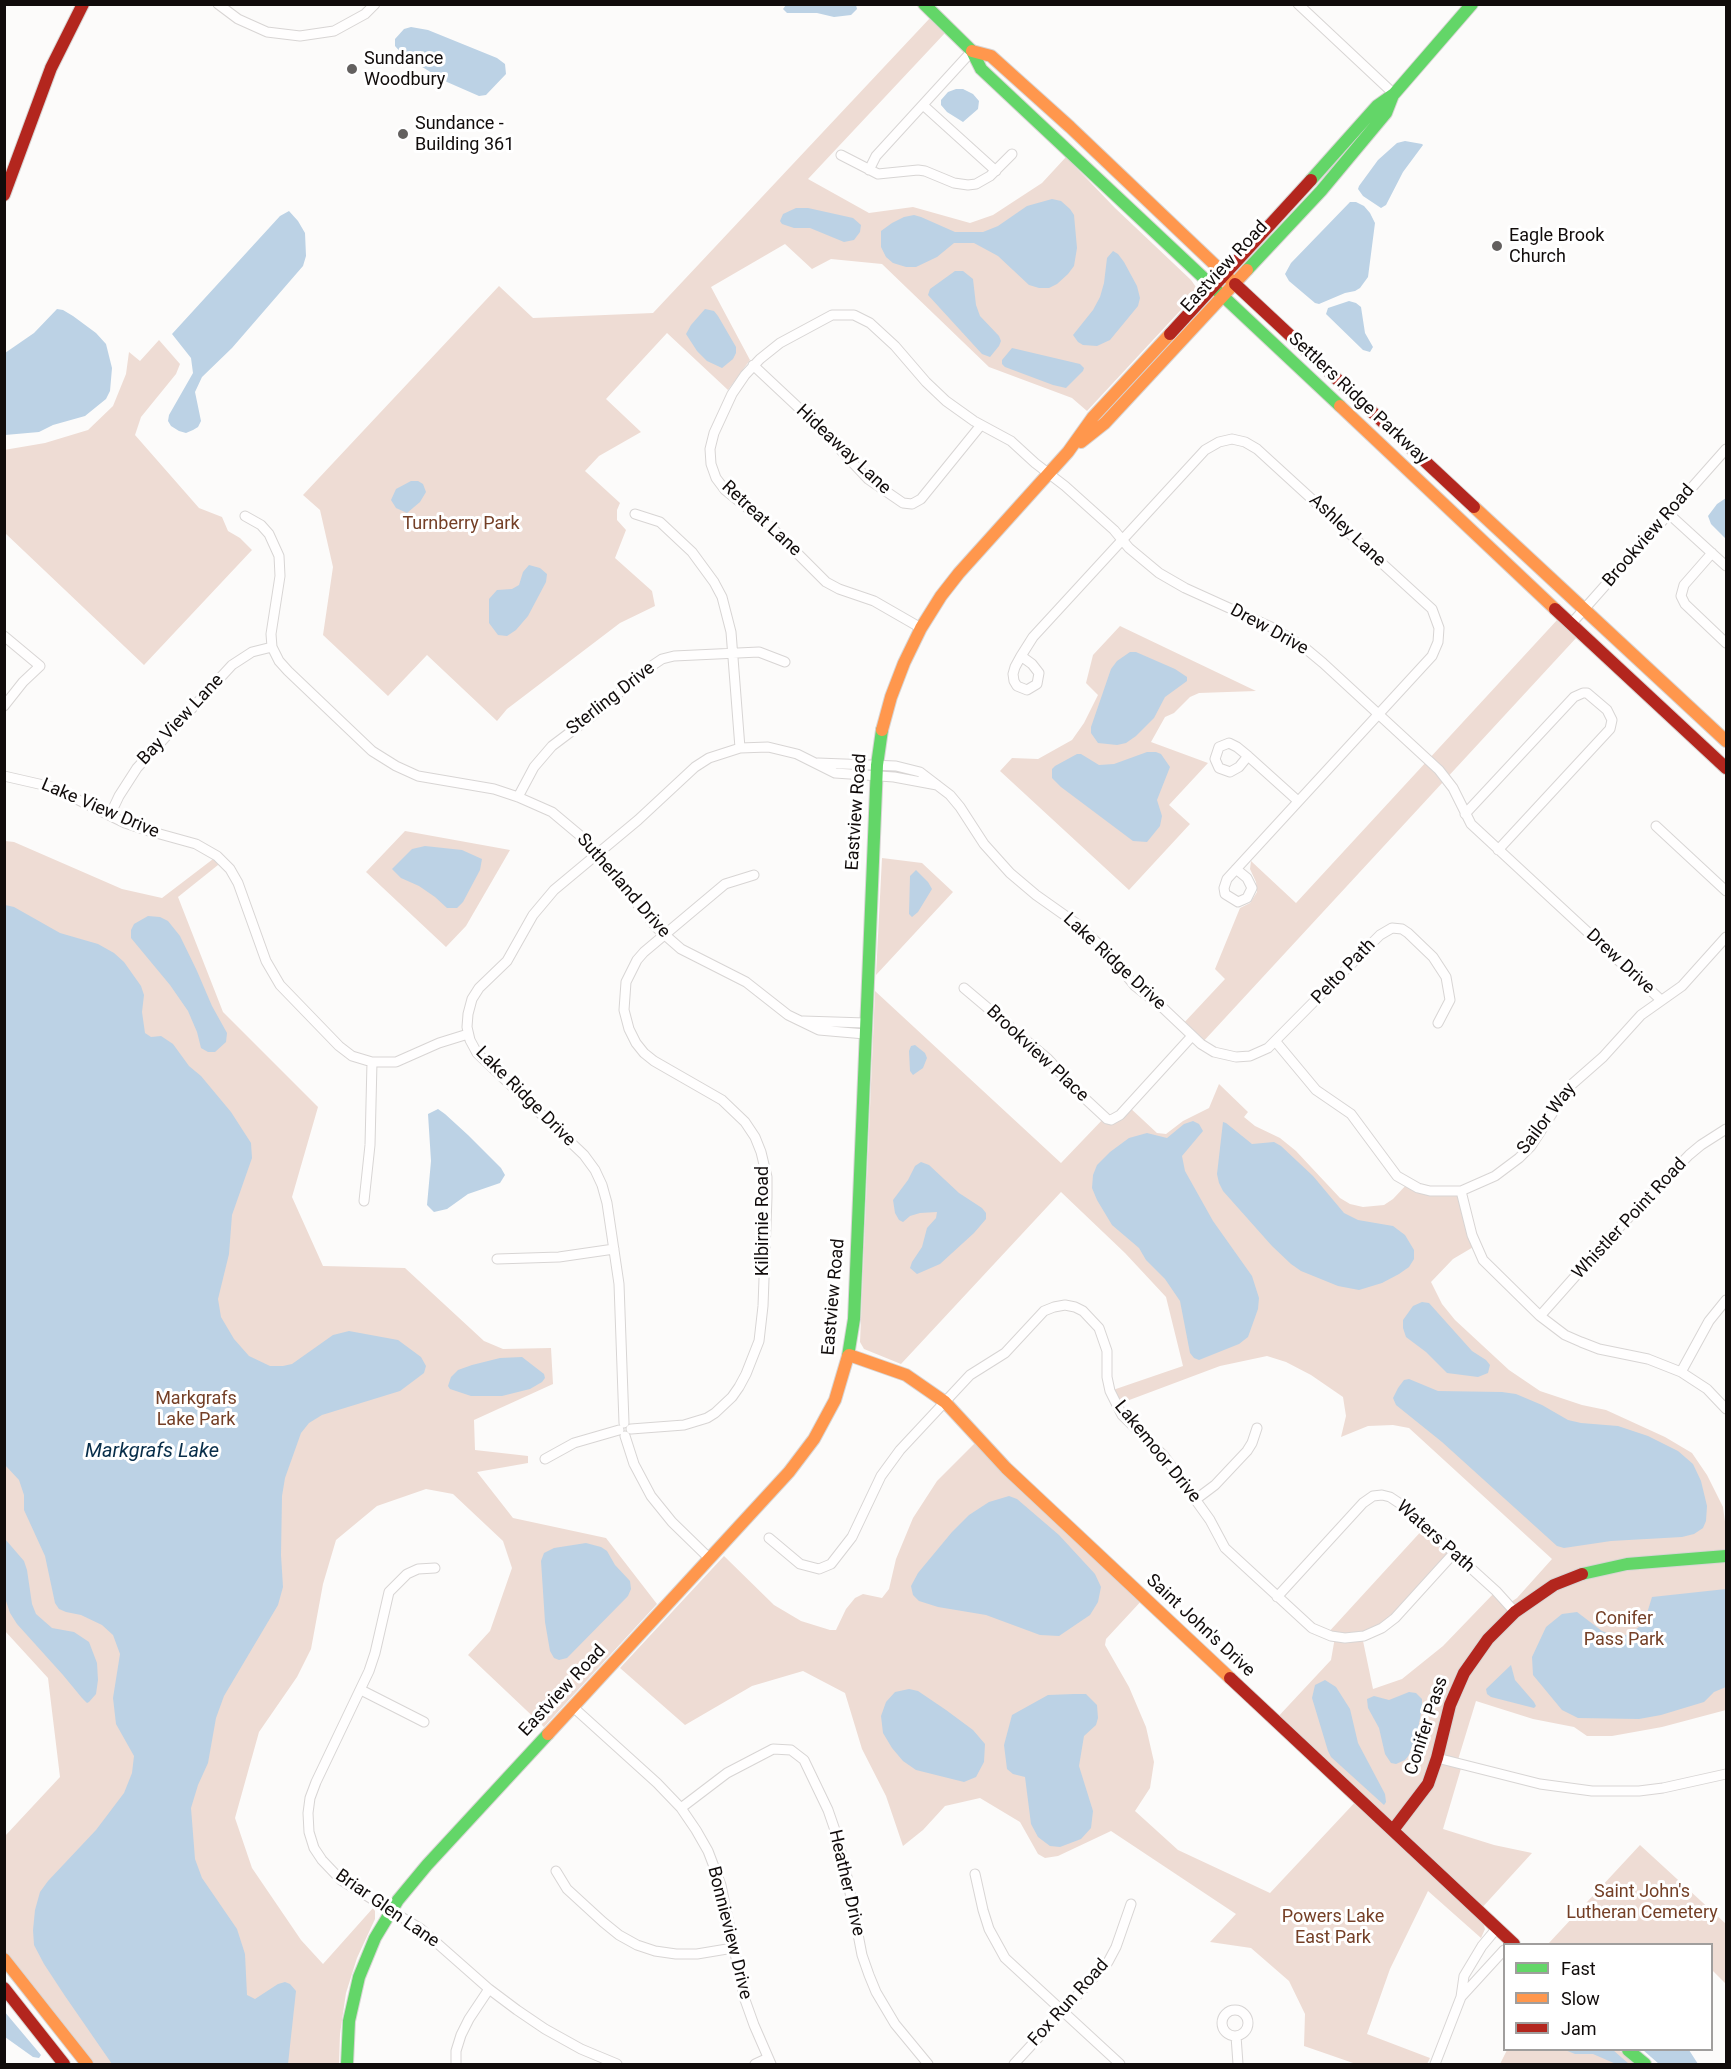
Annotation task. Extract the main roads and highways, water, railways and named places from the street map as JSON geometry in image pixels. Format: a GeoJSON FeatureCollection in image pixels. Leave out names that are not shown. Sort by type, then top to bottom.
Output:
{"type":"FeatureCollection","features":[{"type":"Feature","properties":{"kind":"water"},"geometry":{"type":"Polygon","coordinates":[[[786,5],[856,5],[857,9],[851,15],[834,17],[817,13],[787,13],[783,9],[786,5]]]}},
{"type":"Feature","properties":{"kind":"water"},"geometry":{"type":"Polygon","coordinates":[[[411,27],[428,30],[497,58],[505,64],[506,74],[486,95],[479,96],[447,82],[404,56],[395,46],[395,39],[404,29],[411,27]]]}},
{"type":"Feature","properties":{"kind":"water"},"geometry":{"type":"Polygon","coordinates":[[[963,89],[973,94],[979,101],[978,109],[963,122],[947,112],[941,105],[941,100],[948,92],[963,89]]]}},
{"type":"Feature","properties":{"kind":"water"},"geometry":{"type":"Polygon","coordinates":[[[1405,141],[1423,145],[1403,172],[1386,205],[1381,208],[1363,196],[1358,189],[1359,186],[1378,160],[1397,143],[1405,141]]]}},
{"type":"Feature","properties":{"kind":"water"},"geometry":{"type":"Polygon","coordinates":[[[1052,199],[1061,201],[1074,215],[1077,248],[1074,266],[1057,284],[1049,288],[1029,285],[998,256],[974,243],[954,243],[937,257],[916,267],[893,263],[886,257],[881,247],[881,231],[904,217],[914,215],[921,217],[955,232],[983,232],[998,226],[1027,206],[1052,199]]]}},
{"type":"Feature","properties":{"kind":"water"},"geometry":{"type":"Polygon","coordinates":[[[1350,202],[1364,206],[1375,223],[1368,277],[1355,291],[1319,304],[1315,303],[1289,281],[1285,274],[1291,263],[1350,202]]]}},
{"type":"Feature","properties":{"kind":"water"},"geometry":{"type":"Polygon","coordinates":[[[796,208],[808,208],[853,218],[861,225],[860,232],[854,240],[844,242],[810,228],[794,228],[782,224],[780,221],[783,214],[796,208]]]}},
{"type":"Feature","properties":{"kind":"water"},"geometry":{"type":"Polygon","coordinates":[[[289,211],[305,233],[306,256],[303,266],[232,348],[202,377],[195,392],[201,421],[193,430],[186,433],[179,431],[171,426],[168,421],[169,415],[193,373],[191,358],[172,334],[280,216],[289,211]]]}},
{"type":"Feature","properties":{"kind":"water"},"geometry":{"type":"Polygon","coordinates":[[[1113,251],[1124,262],[1137,286],[1140,298],[1138,306],[1110,340],[1097,346],[1083,345],[1073,335],[1093,310],[1100,297],[1107,258],[1113,251]]]}},
{"type":"Feature","properties":{"kind":"water"},"geometry":{"type":"Polygon","coordinates":[[[955,271],[963,271],[973,279],[976,305],[980,316],[999,336],[1001,341],[999,346],[990,357],[982,354],[928,295],[930,289],[955,271]]]}},
{"type":"Feature","properties":{"kind":"water"},"geometry":{"type":"Polygon","coordinates":[[[1349,301],[1361,307],[1365,333],[1373,347],[1370,352],[1363,350],[1326,314],[1328,308],[1349,301]]]}},
{"type":"Feature","properties":{"kind":"water"},"geometry":{"type":"Polygon","coordinates":[[[57,309],[73,316],[96,333],[106,344],[112,368],[110,391],[106,399],[85,416],[53,425],[39,432],[5,435],[5,353],[34,333],[57,309]]]}},
{"type":"Feature","properties":{"kind":"water"},"geometry":{"type":"Polygon","coordinates":[[[705,309],[714,311],[736,347],[733,359],[722,368],[707,361],[686,334],[705,309]]]}},
{"type":"Feature","properties":{"kind":"water"},"geometry":{"type":"Polygon","coordinates":[[[1012,348],[1080,364],[1084,368],[1066,388],[1053,385],[1005,367],[1002,360],[1012,348]]]}},
{"type":"Feature","properties":{"kind":"water"},"geometry":{"type":"Polygon","coordinates":[[[411,481],[423,484],[426,492],[420,502],[407,513],[396,508],[391,500],[396,489],[411,481]]]}},
{"type":"Feature","properties":{"kind":"water"},"geometry":{"type":"Polygon","coordinates":[[[1726,498],[1726,539],[1711,524],[1708,516],[1717,504],[1726,498]]]}},
{"type":"Feature","properties":{"kind":"water"},"geometry":{"type":"Polygon","coordinates":[[[529,565],[540,568],[547,574],[546,582],[528,616],[516,630],[507,636],[498,635],[489,623],[489,599],[497,590],[512,589],[519,585],[523,572],[529,565]]]}},
{"type":"Feature","properties":{"kind":"water"},"geometry":{"type":"Polygon","coordinates":[[[1130,652],[1136,652],[1175,669],[1187,677],[1187,681],[1165,697],[1154,718],[1126,743],[1117,745],[1098,743],[1091,733],[1091,727],[1111,669],[1117,661],[1130,652]]]}},
{"type":"Feature","properties":{"kind":"water"},"geometry":{"type":"Polygon","coordinates":[[[1147,752],[1161,754],[1170,767],[1157,800],[1162,816],[1160,826],[1147,842],[1133,841],[1052,778],[1052,769],[1055,766],[1077,754],[1099,765],[1114,764],[1147,752]]]}},
{"type":"Feature","properties":{"kind":"water"},"geometry":{"type":"Polygon","coordinates":[[[425,846],[462,850],[482,859],[480,870],[463,902],[457,908],[447,908],[419,886],[401,878],[392,869],[412,849],[425,846]]]}},
{"type":"Feature","properties":{"kind":"water"},"geometry":{"type":"Polygon","coordinates":[[[916,870],[932,889],[918,912],[912,917],[909,914],[910,876],[916,870]]]}},
{"type":"Feature","properties":{"kind":"water","name":"Markgrafs Lake"},"geometry":{"type":"Polygon","coordinates":[[[5,905],[14,907],[60,933],[98,944],[124,962],[141,986],[144,995],[142,1012],[145,1033],[151,1037],[161,1036],[173,1044],[189,1066],[201,1076],[231,1112],[251,1143],[252,1158],[232,1215],[229,1254],[218,1299],[221,1317],[234,1339],[249,1356],[270,1366],[292,1364],[333,1335],[349,1331],[398,1340],[421,1357],[426,1366],[424,1373],[400,1391],[322,1415],[309,1423],[301,1433],[285,1478],[282,1496],[283,1587],[278,1605],[224,1696],[216,1718],[208,1763],[191,1808],[195,1859],[202,1878],[237,1929],[245,1954],[247,1995],[255,1999],[285,1982],[296,1991],[288,2064],[112,2064],[44,1964],[34,1945],[35,1910],[40,1892],[96,1830],[124,1793],[132,1773],[134,1756],[116,1724],[113,1698],[120,1654],[113,1635],[102,1625],[81,1615],[59,1609],[55,1603],[45,1556],[24,1510],[24,1495],[19,1480],[5,1465],[5,905]]]}},
{"type":"Feature","properties":{"kind":"water"},"geometry":{"type":"Polygon","coordinates":[[[148,916],[160,917],[168,921],[180,936],[227,1033],[226,1042],[215,1052],[208,1052],[201,1048],[188,1011],[170,985],[131,938],[134,924],[148,916]]]}},
{"type":"Feature","properties":{"kind":"water"},"geometry":{"type":"Polygon","coordinates":[[[915,1045],[925,1053],[927,1058],[923,1068],[913,1075],[910,1071],[909,1051],[911,1046],[915,1045]]]}},
{"type":"Feature","properties":{"kind":"water"},"geometry":{"type":"Polygon","coordinates":[[[438,1109],[468,1135],[501,1168],[505,1175],[500,1183],[468,1194],[447,1209],[434,1212],[427,1205],[431,1161],[428,1114],[438,1109]]]}},
{"type":"Feature","properties":{"kind":"water"},"geometry":{"type":"Polygon","coordinates":[[[1193,1121],[1199,1124],[1203,1131],[1182,1156],[1185,1171],[1213,1221],[1252,1276],[1259,1298],[1258,1309],[1248,1337],[1239,1344],[1199,1360],[1190,1353],[1180,1301],[1165,1279],[1146,1260],[1139,1248],[1112,1225],[1092,1188],[1097,1165],[1129,1138],[1147,1133],[1167,1138],[1184,1124],[1193,1121]]]}},
{"type":"Feature","properties":{"kind":"water"},"geometry":{"type":"Polygon","coordinates":[[[1223,1122],[1252,1144],[1274,1142],[1281,1146],[1313,1176],[1344,1213],[1358,1220],[1393,1226],[1405,1235],[1414,1250],[1414,1259],[1409,1267],[1382,1283],[1359,1290],[1338,1286],[1301,1271],[1291,1264],[1223,1191],[1219,1183],[1217,1174],[1223,1122]]]}},
{"type":"Feature","properties":{"kind":"water"},"geometry":{"type":"Polygon","coordinates":[[[921,1162],[929,1165],[959,1193],[982,1208],[986,1213],[986,1219],[940,1264],[917,1274],[910,1268],[922,1247],[927,1228],[936,1218],[937,1212],[920,1213],[910,1216],[903,1222],[895,1213],[893,1200],[915,1166],[921,1162]]]}},
{"type":"Feature","properties":{"kind":"water"},"geometry":{"type":"Polygon","coordinates":[[[1422,1302],[1429,1303],[1472,1351],[1486,1360],[1490,1365],[1488,1373],[1478,1377],[1447,1373],[1426,1352],[1406,1337],[1403,1320],[1413,1306],[1422,1302]]]}},
{"type":"Feature","properties":{"kind":"water"},"geometry":{"type":"Polygon","coordinates":[[[522,1357],[544,1374],[545,1378],[530,1389],[502,1396],[471,1396],[450,1389],[448,1386],[451,1377],[458,1370],[500,1358],[522,1357]]]}},
{"type":"Feature","properties":{"kind":"water"},"geometry":{"type":"Polygon","coordinates":[[[1409,1379],[1438,1391],[1516,1394],[1568,1420],[1618,1426],[1648,1436],[1678,1451],[1693,1464],[1701,1481],[1707,1506],[1703,1528],[1694,1534],[1682,1537],[1611,1541],[1564,1548],[1557,1546],[1442,1442],[1396,1405],[1393,1398],[1398,1388],[1404,1380],[1409,1379]]]}},
{"type":"Feature","properties":{"kind":"water"},"geometry":{"type":"Polygon","coordinates":[[[1009,1496],[1017,1499],[1059,1535],[1095,1574],[1101,1587],[1098,1602],[1090,1615],[1059,1636],[1040,1635],[986,1615],[938,1607],[919,1601],[913,1595],[911,1586],[918,1573],[952,1532],[969,1515],[989,1502],[1009,1496]]]}},
{"type":"Feature","properties":{"kind":"water"},"geometry":{"type":"Polygon","coordinates":[[[5,1539],[24,1561],[36,1614],[52,1628],[74,1632],[89,1642],[97,1663],[98,1680],[96,1694],[89,1702],[87,1703],[82,1698],[10,1613],[5,1598],[5,1539]]]}},
{"type":"Feature","properties":{"kind":"water"},"geometry":{"type":"Polygon","coordinates":[[[586,1543],[607,1551],[615,1565],[630,1581],[631,1589],[628,1596],[567,1658],[559,1660],[554,1658],[550,1651],[545,1622],[541,1561],[544,1553],[554,1548],[586,1543]]]}},
{"type":"Feature","properties":{"kind":"water"},"geometry":{"type":"Polygon","coordinates":[[[1726,1589],[1726,1687],[1714,1692],[1704,1702],[1639,1719],[1578,1718],[1562,1710],[1533,1675],[1532,1657],[1546,1627],[1562,1614],[1577,1612],[1602,1631],[1619,1638],[1631,1633],[1644,1623],[1652,1597],[1726,1589]]]}},
{"type":"Feature","properties":{"kind":"water"},"geometry":{"type":"Polygon","coordinates":[[[1511,1665],[1515,1680],[1534,1702],[1536,1706],[1534,1708],[1487,1694],[1486,1689],[1511,1665]]]}},
{"type":"Feature","properties":{"kind":"water"},"geometry":{"type":"Polygon","coordinates":[[[1325,1680],[1336,1687],[1350,1709],[1358,1743],[1385,1794],[1384,1805],[1331,1757],[1328,1751],[1312,1698],[1315,1685],[1325,1680]]]}},
{"type":"Feature","properties":{"kind":"water"},"geometry":{"type":"Polygon","coordinates":[[[909,1689],[918,1691],[946,1710],[973,1730],[985,1744],[984,1762],[976,1777],[964,1782],[916,1770],[903,1761],[892,1748],[883,1733],[881,1716],[886,1702],[895,1692],[909,1689]]]}},
{"type":"Feature","properties":{"kind":"water"},"geometry":{"type":"Polygon","coordinates":[[[1409,1692],[1416,1693],[1422,1699],[1418,1729],[1409,1755],[1405,1760],[1396,1764],[1391,1763],[1385,1754],[1379,1728],[1368,1708],[1367,1699],[1374,1696],[1389,1700],[1409,1692]]]}},
{"type":"Feature","properties":{"kind":"water"},"geometry":{"type":"Polygon","coordinates":[[[1086,1694],[1097,1705],[1098,1718],[1096,1725],[1084,1736],[1079,1766],[1093,1811],[1091,1828],[1081,1839],[1060,1847],[1050,1846],[1038,1837],[1031,1824],[1025,1777],[1013,1774],[1007,1769],[1004,1745],[1012,1715],[1048,1695],[1086,1694]]]}},
{"type":"Feature","properties":{"kind":"water"},"geometry":{"type":"Polygon","coordinates":[[[4,2011],[41,2055],[39,2058],[33,2057],[5,2037],[4,2011]]]}},
{"type":"Feature","properties":{"kind":"water"},"geometry":{"type":"Polygon","coordinates":[[[1568,2051],[1614,2051],[1629,2064],[1616,2064],[1593,2054],[1575,2054],[1568,2051]]]}},
{"type":"Feature","properties":{"kind":"water"},"geometry":{"type":"Polygon","coordinates":[[[1644,2051],[1690,2051],[1698,2064],[1659,2064],[1644,2051]]]}},
{"type":"Feature","properties":{"kind":"place","name":"Sundance Woodbury"},"geometry":{"type":"Point","coordinates":[352,69]}},
{"type":"Feature","properties":{"kind":"place","name":"Sundance - Building 361"},"geometry":{"type":"Point","coordinates":[403,134]}},
{"type":"Feature","properties":{"kind":"place","name":"Eagle Brook Church"},"geometry":{"type":"Point","coordinates":[1497,246]}},
{"type":"Feature","properties":{"kind":"park label","name":"Turnberry Park"},"geometry":{"type":"Point","coordinates":[461,524]}},
{"type":"Feature","properties":{"kind":"park label","name":"Markgrafs Lake Park"},"geometry":{"type":"Point","coordinates":[196,1409]}},
{"type":"Feature","properties":{"kind":"park label","name":"Conifer Pass Park"},"geometry":{"type":"Point","coordinates":[1624,1629]}},
{"type":"Feature","properties":{"kind":"park label","name":"Saint John's Lutheran Cemetery"},"geometry":{"type":"Point","coordinates":[1642,1902]}},
{"type":"Feature","properties":{"kind":"park label","name":"Powers Lake East Park"},"geometry":{"type":"Point","coordinates":[1333,1927]}}]}
